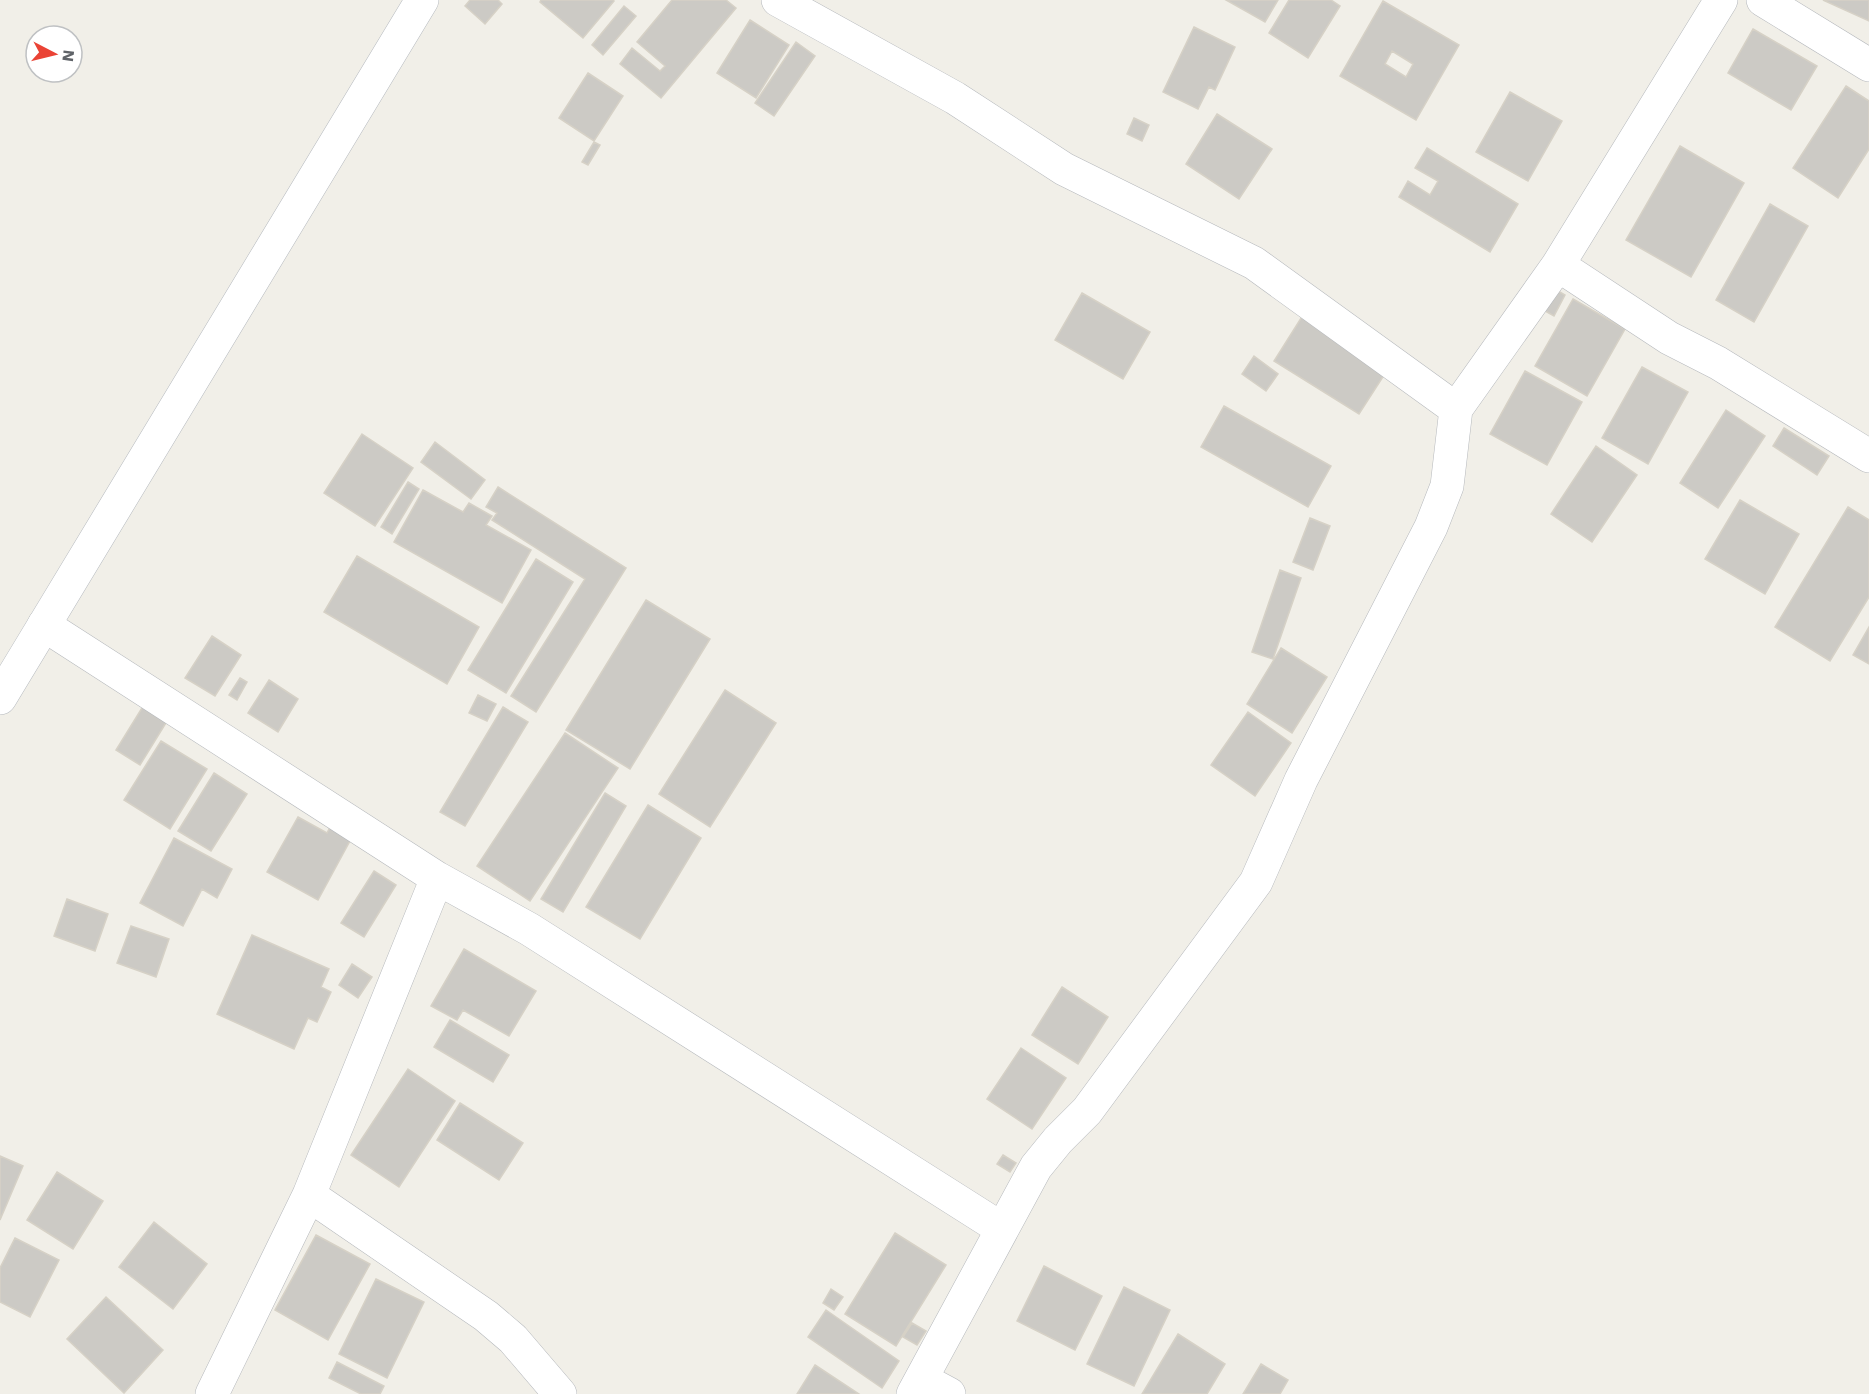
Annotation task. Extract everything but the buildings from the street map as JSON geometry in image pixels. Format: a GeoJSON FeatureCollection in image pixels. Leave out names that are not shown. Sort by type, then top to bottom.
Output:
{"type":"FeatureCollection","features":[{"type":"Feature","properties":{"kind":"street"},"geometry":{"type":"LineString","coordinates":[[0,698],[422,0]]}},
{"type":"Feature","properties":{"kind":"street"},"geometry":{"type":"LineString","coordinates":[[778,0],[955,98],[1064,169],[1254,263],[1456,409]]}},
{"type":"Feature","properties":{"kind":"street"},"geometry":{"type":"LineString","coordinates":[[928,1389],[1002,1229],[1036,1167],[1087,1111],[1256,882],[1301,780],[1431,527],[1448,486],[1456,409],[1558,265],[1721,0]]}},
{"type":"Feature","properties":{"kind":"street"},"geometry":{"type":"LineString","coordinates":[[1763,0],[1869,65]]}},
{"type":"Feature","properties":{"kind":"street"},"geometry":{"type":"LineString","coordinates":[[1558,265],[1669,338],[1718,363],[1869,456]]}},
{"type":"Feature","properties":{"kind":"street"},"geometry":{"type":"LineString","coordinates":[[44,625],[436,878],[529,929],[1002,1229]]}},
{"type":"Feature","properties":{"kind":"street"},"geometry":{"type":"LineString","coordinates":[[212,1394],[309,1195],[436,878]]}},
{"type":"Feature","properties":{"kind":"street"},"geometry":{"type":"LineString","coordinates":[[309,1195],[486,1316],[513,1339],[560,1394]]}}]}
